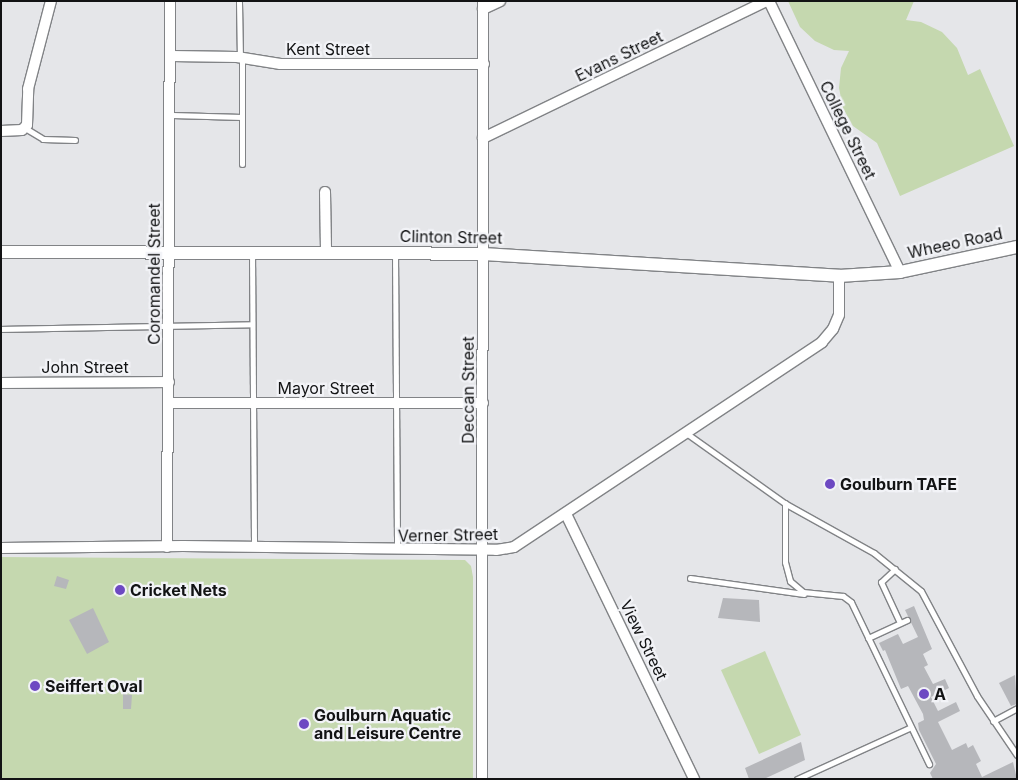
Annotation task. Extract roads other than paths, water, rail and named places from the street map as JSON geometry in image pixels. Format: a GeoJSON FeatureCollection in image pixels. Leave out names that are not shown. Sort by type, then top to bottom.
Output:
{"type":"FeatureCollection","features":[{"type":"Feature","properties":{"kind":"street"},"geometry":{"type":"LineString","coordinates":[[1,131],[24,127],[29,116],[28,89],[51,1]]}},
{"type":"Feature","properties":{"kind":"street","name":"Coromandel Street"},"geometry":{"type":"LineString","coordinates":[[167,546],[169,382],[167,252],[172,115],[170,1]]}},
{"type":"Feature","properties":{"kind":"street"},"geometry":{"type":"LineString","coordinates":[[483,5],[500,1]]}},
{"type":"Feature","properties":{"kind":"street","name":"Evans Street"},"geometry":{"type":"LineString","coordinates":[[483,138],[768,1]]}},
{"type":"Feature","properties":{"kind":"street","name":"College Street"},"geometry":{"type":"LineString","coordinates":[[768,1],[900,272]]}},
{"type":"Feature","properties":{"kind":"street","name":"Deccan Street"},"geometry":{"type":"LineString","coordinates":[[482,779],[483,5]]}},
{"type":"Feature","properties":{"kind":"street","name":"Kent Street"},"geometry":{"type":"LineString","coordinates":[[172,56],[241,57],[280,64],[484,64]]}},
{"type":"Feature","properties":{"kind":"street"},"geometry":{"type":"LineString","coordinates":[[325,192],[326,252]]}},
{"type":"Feature","properties":{"kind":"street","name":"Wheeo Road"},"geometry":{"type":"LineString","coordinates":[[900,272],[1017,247]]}},
{"type":"Feature","properties":{"kind":"street","name":"Clinton Street"},"geometry":{"type":"LineString","coordinates":[[1,252],[395,252],[483,254],[839,276],[900,272]]}},
{"type":"Feature","properties":{"kind":"street","name":"Verner Street"},"geometry":{"type":"LineString","coordinates":[[1,548],[167,546],[254,549],[483,550],[514,548],[828,336],[839,315],[839,276]]}},
{"type":"Feature","properties":{"kind":"street","name":"John Street"},"geometry":{"type":"LineString","coordinates":[[1,383],[169,382]]}},
{"type":"Feature","properties":{"kind":"street","name":"Mayor Street"},"geometry":{"type":"LineString","coordinates":[[168,403],[483,403]]}},
{"type":"Feature","properties":{"kind":"street","name":"View Street"},"geometry":{"type":"LineString","coordinates":[[566,514],[694,779]]}},
{"type":"Feature","properties":{"kind":"lane"},"geometry":{"type":"LineString","coordinates":[[239,2],[242,164]]}},
{"type":"Feature","properties":{"kind":"lane"},"geometry":{"type":"LineString","coordinates":[[172,115],[242,117]]}},
{"type":"Feature","properties":{"kind":"lane"},"geometry":{"type":"LineString","coordinates":[[24,127],[43,139],[76,140]]}},
{"type":"Feature","properties":{"kind":"lane"},"geometry":{"type":"LineString","coordinates":[[252,252],[254,549]]}},
{"type":"Feature","properties":{"kind":"lane"},"geometry":{"type":"LineString","coordinates":[[395,252],[397,550]]}},
{"type":"Feature","properties":{"kind":"lane"},"geometry":{"type":"LineString","coordinates":[[1,330],[252,324]]}},
{"type":"Feature","properties":{"kind":"lane"},"geometry":{"type":"LineString","coordinates":[[686,433],[784,503],[849,537],[895,569],[921,591],[993,721],[1017,756]]}},
{"type":"Feature","properties":{"kind":"lane"},"geometry":{"type":"LineString","coordinates":[[784,503],[787,575],[794,586],[810,594]]}},
{"type":"Feature","properties":{"kind":"lane"},"geometry":{"type":"LineString","coordinates":[[895,569],[881,582],[900,623]]}},
{"type":"Feature","properties":{"kind":"lane"},"geometry":{"type":"LineString","coordinates":[[690,578],[848,599],[929,764]]}},
{"type":"Feature","properties":{"kind":"lane"},"geometry":{"type":"LineString","coordinates":[[868,638],[908,620]]}},
{"type":"Feature","properties":{"kind":"lane"},"geometry":{"type":"LineString","coordinates":[[993,721],[1017,708]]}},
{"type":"Feature","properties":{"kind":"lane"},"geometry":{"type":"LineString","coordinates":[[797,779],[911,728]]}},
{"type":"Feature","properties":{"kind":"place","name":"Goulburn TAFE"},"geometry":{"type":"Point","coordinates":[830,484]}},
{"type":"Feature","properties":{"kind":"place","name":"Cricket Nets"},"geometry":{"type":"Point","coordinates":[120,590]}},
{"type":"Feature","properties":{"kind":"place","name":"Seiffert Oval"},"geometry":{"type":"Point","coordinates":[35,686]}},
{"type":"Feature","properties":{"kind":"place","name":"A"},"geometry":{"type":"Point","coordinates":[924,694]}},
{"type":"Feature","properties":{"kind":"place","name":"Goulburn Aquatic and Leisure Centre"},"geometry":{"type":"Point","coordinates":[304,724]}}]}
